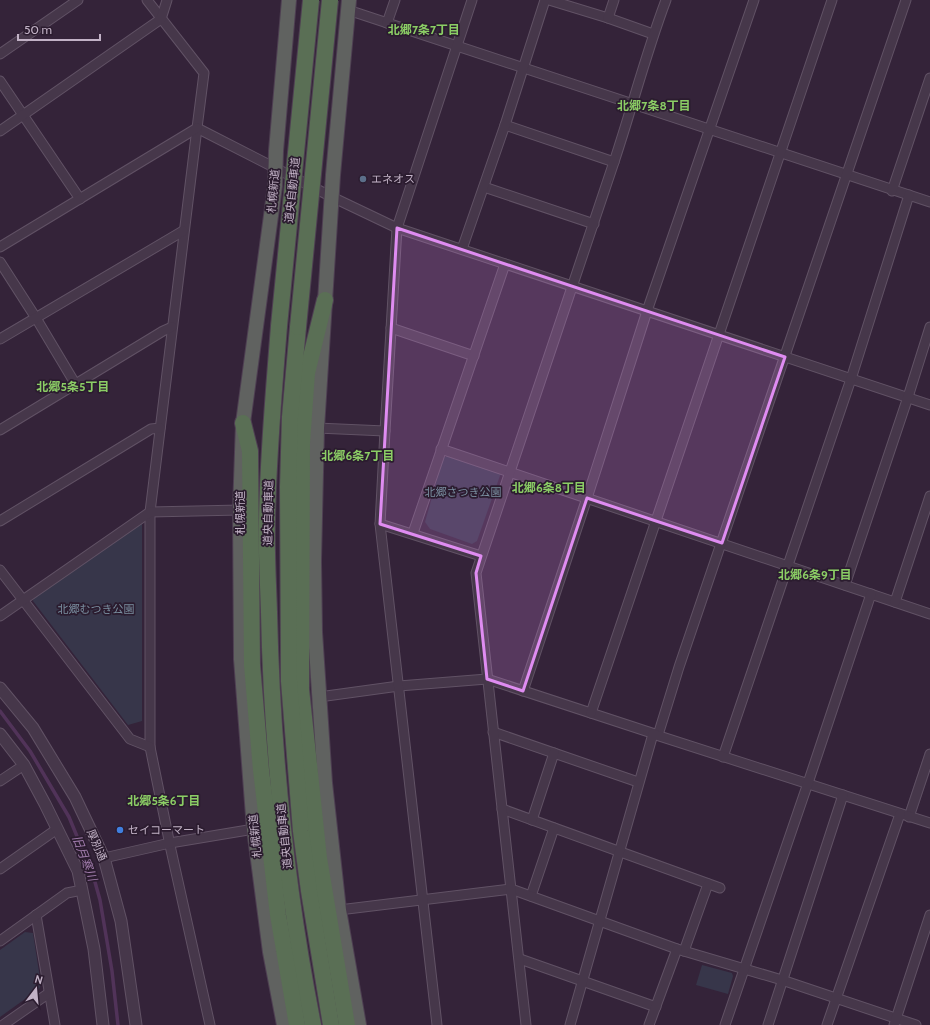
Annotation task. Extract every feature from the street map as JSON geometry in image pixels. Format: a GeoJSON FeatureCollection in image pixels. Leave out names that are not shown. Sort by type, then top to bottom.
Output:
{"type":"FeatureCollection","features":[{"type":"Feature","properties":{"kind":"highway","name":"札幌新道"},"geometry":{"type":"LineString","coordinates":[[284,1025],[270,952],[254,829],[241,659],[240,510],[242,422],[275,186],[275,168],[289,0]]}},
{"type":"Feature","properties":{"kind":"highway","name":"道央自動車道"},"geometry":{"type":"LineString","coordinates":[[311,0],[278,334],[272,413],[267,521],[270,678],[278,782],[290,891],[312,1025]]}},
{"type":"Feature","properties":{"kind":"highway","name":"道央自動車道"},"geometry":{"type":"LineString","coordinates":[[330,0],[290,417],[287,521],[289,681],[293,740],[306,869],[331,1025]]}},
{"type":"Feature","properties":{"kind":"highway"},"geometry":{"type":"LineString","coordinates":[[348,5],[332,197],[317,428],[314,616],[325,783],[339,910],[359,1025]]}},
{"type":"Feature","properties":{"kind":"highway"},"geometry":{"type":"LineString","coordinates":[[325,300],[307,373],[302,458],[301,689],[319,858],[347,1025]]}},
{"type":"Feature","properties":{"kind":"highway"},"geometry":{"type":"LineString","coordinates":[[242,422],[250,451],[252,665],[261,770],[278,915],[297,1025]]}},
{"type":"Feature","properties":{"kind":"street"},"geometry":{"type":"LineString","coordinates":[[0,54],[78,0]]}},
{"type":"Feature","properties":{"kind":"street"},"geometry":{"type":"LineString","coordinates":[[147,0],[204,73],[150,512],[150,747],[210,1025]]}},
{"type":"Feature","properties":{"kind":"street"},"geometry":{"type":"LineString","coordinates":[[0,131],[161,19],[167,0]]}},
{"type":"Feature","properties":{"kind":"street"},"geometry":{"type":"LineString","coordinates":[[387,23],[395,0]]}},
{"type":"Feature","properties":{"kind":"street"},"geometry":{"type":"LineString","coordinates":[[437,1025],[424,900],[380,524],[398,228],[472,0]]}},
{"type":"Feature","properties":{"kind":"street"},"geometry":{"type":"LineString","coordinates":[[462,249],[505,125],[522,67],[545,0]]}},
{"type":"Feature","properties":{"kind":"street"},"geometry":{"type":"LineString","coordinates":[[549,0],[608,18],[653,34]]}},
{"type":"Feature","properties":{"kind":"street"},"geometry":{"type":"LineString","coordinates":[[608,18],[614,0]]}},
{"type":"Feature","properties":{"kind":"street"},"geometry":{"type":"LineString","coordinates":[[526,1025],[520,959],[476,573],[594,224],[633,105],[653,34],[666,0]]}},
{"type":"Feature","properties":{"kind":"street"},"geometry":{"type":"LineString","coordinates":[[523,691],[647,311],[754,0]]}},
{"type":"Feature","properties":{"kind":"street"},"geometry":{"type":"LineString","coordinates":[[591,713],[832,0]]}},
{"type":"Feature","properties":{"kind":"street"},"geometry":{"type":"LineString","coordinates":[[653,734],[658,735],[679,667],[906,0]]}},
{"type":"Feature","properties":{"kind":"street"},"geometry":{"type":"LineString","coordinates":[[348,5],[387,23],[633,105],[710,129],[892,191],[930,202]]}},
{"type":"Feature","properties":{"kind":"street"},"geometry":{"type":"LineString","coordinates":[[892,191],[930,78]]}},
{"type":"Feature","properties":{"kind":"street"},"geometry":{"type":"LineString","coordinates":[[0,81],[80,199]]}},
{"type":"Feature","properties":{"kind":"street"},"geometry":{"type":"LineString","coordinates":[[505,125],[614,162]]}},
{"type":"Feature","properties":{"kind":"street"},"geometry":{"type":"LineString","coordinates":[[197,128],[332,197],[398,228],[930,405]]}},
{"type":"Feature","properties":{"kind":"street"},"geometry":{"type":"LineString","coordinates":[[0,247],[197,128]]}},
{"type":"Feature","properties":{"kind":"street"},"geometry":{"type":"LineString","coordinates":[[484,187],[594,224]]}},
{"type":"Feature","properties":{"kind":"street"},"geometry":{"type":"LineString","coordinates":[[723,757],[851,379],[909,195]]}},
{"type":"Feature","properties":{"kind":"street"},"geometry":{"type":"LineString","coordinates":[[0,339],[184,231]]}},
{"type":"Feature","properties":{"kind":"street"},"geometry":{"type":"LineString","coordinates":[[0,262],[76,385]]}},
{"type":"Feature","properties":{"kind":"street"},"geometry":{"type":"LineString","coordinates":[[413,533],[505,264]]}},
{"type":"Feature","properties":{"kind":"street"},"geometry":{"type":"LineString","coordinates":[[0,430],[172,327]]}},
{"type":"Feature","properties":{"kind":"street"},"geometry":{"type":"LineString","coordinates":[[844,585],[908,398],[930,327]]}},
{"type":"Feature","properties":{"kind":"street"},"geometry":{"type":"LineString","coordinates":[[391,328],[474,356]]}},
{"type":"Feature","properties":{"kind":"street"},"geometry":{"type":"LineString","coordinates":[[0,521],[151,429],[160,428]]}},
{"type":"Feature","properties":{"kind":"street"},"geometry":{"type":"LineString","coordinates":[[317,428],[385,431]]}},
{"type":"Feature","properties":{"kind":"street"},"geometry":{"type":"LineString","coordinates":[[442,449],[930,614]]}},
{"type":"Feature","properties":{"kind":"street"},"geometry":{"type":"LineString","coordinates":[[895,602],[930,496]]}},
{"type":"Feature","properties":{"kind":"street"},"geometry":{"type":"LineString","coordinates":[[0,616],[150,512],[240,510]]}},
{"type":"Feature","properties":{"kind":"street"},"geometry":{"type":"LineString","coordinates":[[380,524],[413,533],[481,556]]}},
{"type":"Feature","properties":{"kind":"street"},"geometry":{"type":"LineString","coordinates":[[0,570],[130,739],[150,747]]}},
{"type":"Feature","properties":{"kind":"street"},"geometry":{"type":"LineString","coordinates":[[725,1025],[871,594]]}},
{"type":"Feature","properties":{"kind":"street"},"geometry":{"type":"LineString","coordinates":[[319,697],[399,686],[487,679],[723,757],[930,823]]}},
{"type":"Feature","properties":{"kind":"street","name":"厚別通"},"geometry":{"type":"LineString","coordinates":[[0,688],[33,728],[68,784],[104,858],[121,921],[136,1025]]}},
{"type":"Feature","properties":{"kind":"street"},"geometry":{"type":"LineString","coordinates":[[493,732],[638,782]]}},
{"type":"Feature","properties":{"kind":"street"},"geometry":{"type":"LineString","coordinates":[[0,734],[24,765],[78,871],[94,949],[103,1025]]}},
{"type":"Feature","properties":{"kind":"street"},"geometry":{"type":"LineString","coordinates":[[570,1025],[638,782],[653,734]]}},
{"type":"Feature","properties":{"kind":"street"},"geometry":{"type":"LineString","coordinates":[[532,820],[554,753]]}},
{"type":"Feature","properties":{"kind":"street"},"geometry":{"type":"LineString","coordinates":[[909,817],[930,754]]}},
{"type":"Feature","properties":{"kind":"street"},"geometry":{"type":"LineString","coordinates":[[0,781],[24,765]]}},
{"type":"Feature","properties":{"kind":"street"},"geometry":{"type":"LineString","coordinates":[[768,1025],[843,795]]}},
{"type":"Feature","properties":{"kind":"street"},"geometry":{"type":"LineString","coordinates":[[502,809],[720,888]]}},
{"type":"Feature","properties":{"kind":"street"},"geometry":{"type":"LineString","coordinates":[[827,1025],[900,814]]}},
{"type":"Feature","properties":{"kind":"street"},"geometry":{"type":"LineString","coordinates":[[531,896],[554,828]]}},
{"type":"Feature","properties":{"kind":"street"},"geometry":{"type":"LineString","coordinates":[[0,869],[57,829]]}},
{"type":"Feature","properties":{"kind":"street"},"geometry":{"type":"LineString","coordinates":[[104,858],[170,843],[254,829]]}},
{"type":"Feature","properties":{"kind":"street"},"geometry":{"type":"LineString","coordinates":[[649,1025],[708,884]]}},
{"type":"Feature","properties":{"kind":"street"},"geometry":{"type":"LineString","coordinates":[[0,941],[67,893],[82,890]]}},
{"type":"Feature","properties":{"kind":"street"},"geometry":{"type":"LineString","coordinates":[[339,910],[511,890],[681,950],[782,980],[836,998],[895,1022],[916,1025]]}},
{"type":"Feature","properties":{"kind":"street"},"geometry":{"type":"LineString","coordinates":[[36,915],[55,1025]]}},
{"type":"Feature","properties":{"kind":"street"},"geometry":{"type":"LineString","coordinates":[[895,1022],[930,915]]}},
{"type":"Feature","properties":{"kind":"street"},"geometry":{"type":"LineString","coordinates":[[520,959],[656,1007]]}},
{"type":"Feature","properties":{"kind":"street"},"geometry":{"type":"LineString","coordinates":[[2,1025],[49,993]]}},
{"type":"Feature","properties":{"kind":"highlighted area"},"geometry":{"type":"Polygon","coordinates":[[[397,228],[785,357],[722,543],[587,498],[523,691],[487,679],[476,573],[481,556],[380,524],[397,228]]]}},
{"type":"Feature","properties":{"kind":"green space","name":"北郷さつき公園"},"geometry":{"type":"Polygon","coordinates":[[[449,455],[501,473],[477,541],[472,544],[430,529],[425,522],[443,458],[449,455]]]}},
{"type":"Feature","properties":{"kind":"green space","name":"北郷むつき公園"},"geometry":{"type":"Polygon","coordinates":[[[142,523],[142,721],[128,725],[33,601],[35,595],[142,523]]]}},
{"type":"Feature","properties":{"kind":"green space"},"geometry":{"type":"Polygon","coordinates":[[[25,932],[33,933],[41,985],[39,989],[0,1017],[0,950],[25,932]]]}},
{"type":"Feature","properties":{"kind":"green space"},"geometry":{"type":"Polygon","coordinates":[[[702,965],[732,973],[733,976],[728,994],[696,985],[702,965]]]}},
{"type":"Feature","properties":{"kind":"waterway","name":"旧月寒川"},"geometry":{"type":"LineString","coordinates":[[0,711],[30,751],[69,817],[93,875],[100,900],[112,971],[118,1025]]}},
{"type":"Feature","properties":{"kind":"place","name":"エネオス"},"geometry":{"type":"Point","coordinates":[363,179]}},
{"type":"Feature","properties":{"kind":"place","name":"セイコーマート"},"geometry":{"type":"Point","coordinates":[120,830]}},
{"type":"Feature","properties":{"kind":"district","name":"北郷7条7丁目"},"geometry":{"type":"Point","coordinates":[424,29]}},
{"type":"Feature","properties":{"kind":"district","name":"北郷7条8丁目"},"geometry":{"type":"Point","coordinates":[654,105]}},
{"type":"Feature","properties":{"kind":"district","name":"北郷5条5丁目"},"geometry":{"type":"Point","coordinates":[73,386]}},
{"type":"Feature","properties":{"kind":"district","name":"北郷6条7丁目"},"geometry":{"type":"Point","coordinates":[358,455]}},
{"type":"Feature","properties":{"kind":"district","name":"北郷6条8丁目"},"geometry":{"type":"Point","coordinates":[549,487]}},
{"type":"Feature","properties":{"kind":"district","name":"北郷6条9丁目"},"geometry":{"type":"Point","coordinates":[815,574]}},
{"type":"Feature","properties":{"kind":"district","name":"北郷5条6丁目"},"geometry":{"type":"Point","coordinates":[164,800]}}]}
